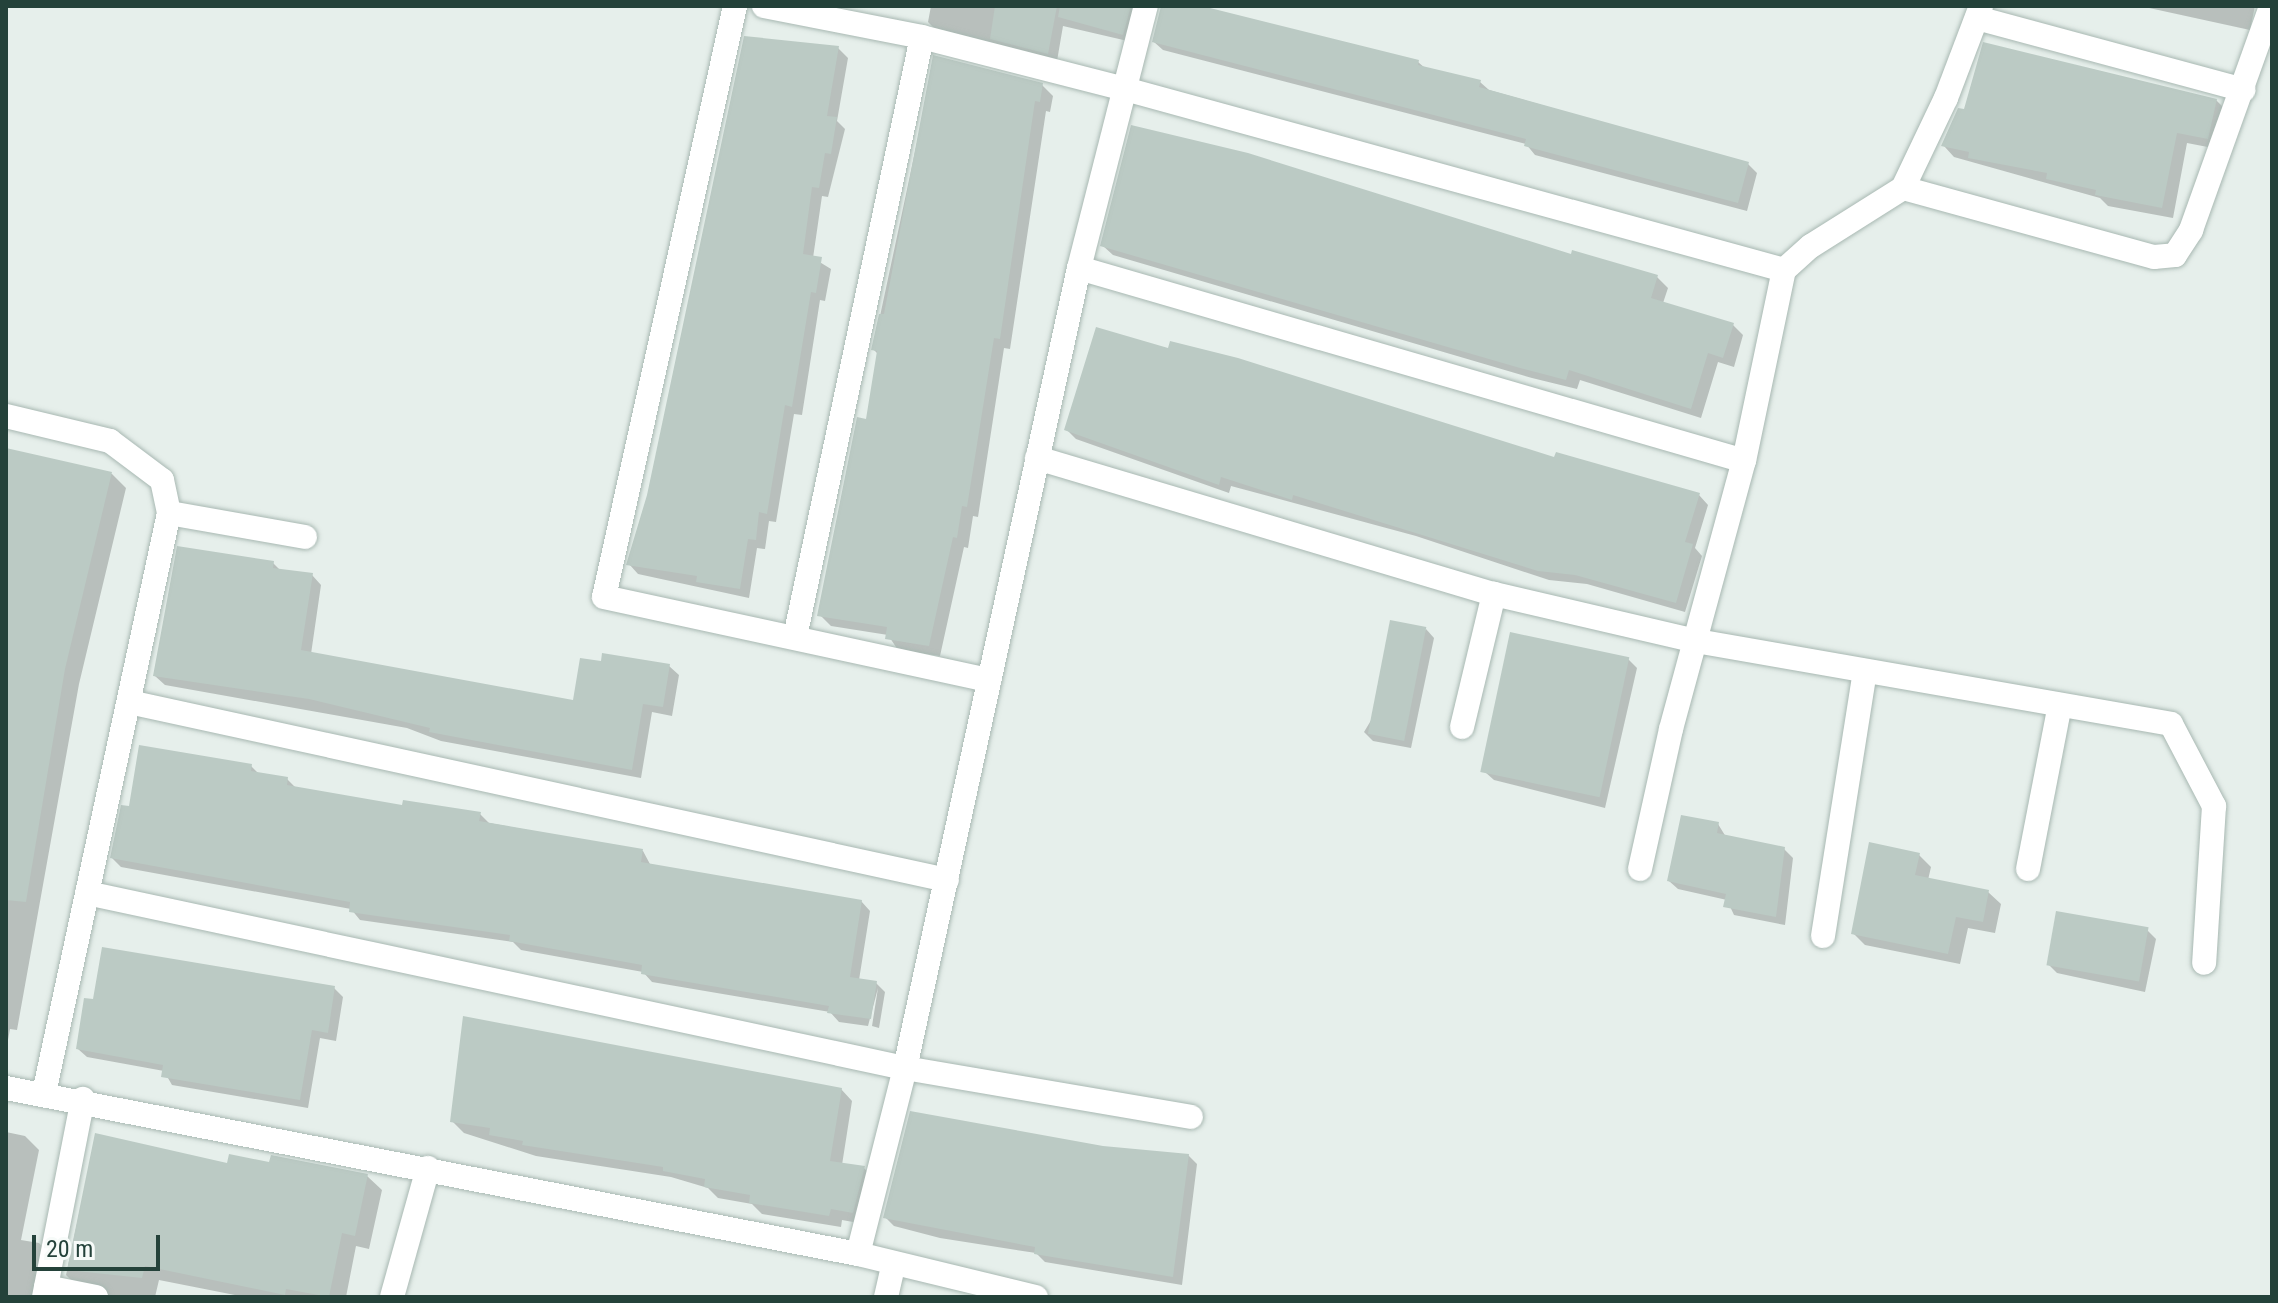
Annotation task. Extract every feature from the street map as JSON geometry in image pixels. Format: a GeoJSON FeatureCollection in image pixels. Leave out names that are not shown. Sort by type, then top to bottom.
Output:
{"type":"FeatureCollection","features":[{"type":"Feature","properties":{"kind":"street"},"geometry":{"type":"LineString","coordinates":[[735,6],[604,597],[989,680]]}},
{"type":"Feature","properties":{"kind":"street"},"geometry":{"type":"LineString","coordinates":[[764,6],[922,37],[1125,89],[1784,270]]}},
{"type":"Feature","properties":{"kind":"street"},"geometry":{"type":"LineString","coordinates":[[858,1254],[905,1068],[1079,268],[1146,6]]}},
{"type":"Feature","properties":{"kind":"street"},"geometry":{"type":"LineString","coordinates":[[1903,188],[2165,258],[2175,255],[2191,230],[2271,6]]}},
{"type":"Feature","properties":{"kind":"street"},"geometry":{"type":"LineString","coordinates":[[1640,869],[1744,461],[1784,270],[1811,246],[1903,188],[1979,12],[2243,90]]}},
{"type":"Feature","properties":{"kind":"street"},"geometry":{"type":"LineString","coordinates":[[795,637],[922,37]]}},
{"type":"Feature","properties":{"kind":"street"},"geometry":{"type":"LineString","coordinates":[[1079,268],[1744,461]]}},
{"type":"Feature","properties":{"kind":"street"},"geometry":{"type":"LineString","coordinates":[[6,416],[110,441],[162,480],[169,513],[44,1093]]}},
{"type":"Feature","properties":{"kind":"street"},"geometry":{"type":"LineString","coordinates":[[1037,458],[1494,594],[1696,641],[2171,724],[2214,806],[2204,963]]}},
{"type":"Feature","properties":{"kind":"street"},"geometry":{"type":"LineString","coordinates":[[169,513],[305,537]]}},
{"type":"Feature","properties":{"kind":"street"},"geometry":{"type":"LineString","coordinates":[[1462,727],[1494,594]]}},
{"type":"Feature","properties":{"kind":"street"},"geometry":{"type":"LineString","coordinates":[[1823,936],[1865,671]]}},
{"type":"Feature","properties":{"kind":"street"},"geometry":{"type":"LineString","coordinates":[[129,702],[947,880]]}},
{"type":"Feature","properties":{"kind":"street"},"geometry":{"type":"LineString","coordinates":[[2028,869],[2060,705]]}},
{"type":"Feature","properties":{"kind":"street"},"geometry":{"type":"LineString","coordinates":[[87,893],[905,1068],[1191,1117]]}},
{"type":"Feature","properties":{"kind":"street"},"geometry":{"type":"LineString","coordinates":[[6,1088],[83,1099],[858,1254],[893,1266],[1036,1297]]}},
{"type":"Feature","properties":{"kind":"street"},"geometry":{"type":"LineString","coordinates":[[83,1099],[45,1292],[96,1297]]}},
{"type":"Feature","properties":{"kind":"street"},"geometry":{"type":"LineString","coordinates":[[392,1297],[428,1168]]}},
{"type":"Feature","properties":{"kind":"street"},"geometry":{"type":"LineString","coordinates":[[886,1297],[893,1266]]}},
{"type":"Feature","properties":{"kind":"building"},"geometry":{"type":"Polygon","coordinates":[[[995,6],[1057,6],[1048,54],[990,39],[995,6]]]}},
{"type":"Feature","properties":{"kind":"building"},"geometry":{"type":"Polygon","coordinates":[[[1060,6],[1131,6],[1123,35],[1058,17],[1060,6]]]}},
{"type":"Feature","properties":{"kind":"building"},"geometry":{"type":"Polygon","coordinates":[[[1161,6],[1202,6],[1419,60],[1418,65],[1481,80],[1479,87],[1749,162],[1738,203],[1524,146],[1526,139],[1152,42],[1161,6]]]}},
{"type":"Feature","properties":{"kind":"building"},"geometry":{"type":"Polygon","coordinates":[[[744,36],[839,46],[827,116],[837,117],[831,154],[825,153],[819,188],[812,187],[803,254],[822,257],[816,293],[811,292],[792,407],[785,405],[767,514],[759,512],[756,540],[748,539],[740,589],[696,582],[697,576],[626,565],[647,495],[744,36]]]}},
{"type":"Feature","properties":{"kind":"building"},"geometry":{"type":"Polygon","coordinates":[[[1983,42],[2217,99],[2208,139],[2177,133],[2162,208],[2095,195],[2096,190],[2046,179],[2047,173],[1968,158],[1969,152],[1941,146],[1958,108],[1964,109],[1983,42]]]}},
{"type":"Feature","properties":{"kind":"building"},"geometry":{"type":"Polygon","coordinates":[[[933,55],[1043,83],[1040,102],[1035,101],[1000,339],[994,338],[967,507],[962,506],[957,538],[953,537],[929,646],[885,639],[887,627],[817,616],[857,417],[866,419],[877,351],[871,350],[879,314],[884,314],[933,55]]]}},
{"type":"Feature","properties":{"kind":"building"},"geometry":{"type":"Polygon","coordinates":[[[1131,125],[1248,153],[1571,254],[1572,250],[1658,275],[1651,298],[1734,323],[1723,358],[1708,353],[1691,409],[1569,370],[1566,380],[1520,368],[1100,246],[1131,125]]]}},
{"type":"Feature","properties":{"kind":"building"},"geometry":{"type":"Polygon","coordinates":[[[1096,327],[1168,348],[1170,341],[1238,358],[1554,457],[1556,452],[1700,493],[1685,542],[1693,544],[1676,603],[1575,575],[1538,571],[1293,495],[1292,500],[1221,477],[1219,485],[1064,430],[1096,327]]]}},
{"type":"Feature","properties":{"kind":"building"},"geometry":{"type":"Polygon","coordinates":[[[6,448],[112,472],[65,669],[26,902],[6,900],[6,448]]]}},
{"type":"Feature","properties":{"kind":"building"},"geometry":{"type":"Polygon","coordinates":[[[177,546],[274,561],[273,568],[313,573],[301,650],[573,700],[580,658],[601,661],[602,653],[670,664],[663,707],[643,704],[632,770],[429,732],[430,728],[309,699],[153,676],[177,546]]]}},
{"type":"Feature","properties":{"kind":"building"},"geometry":{"type":"Polygon","coordinates":[[[1390,620],[1426,627],[1404,741],[1368,734],[1390,620]]]}},
{"type":"Feature","properties":{"kind":"building"},"geometry":{"type":"Polygon","coordinates":[[[1510,632],[1629,657],[1600,797],[1480,772],[1510,632]]]}},
{"type":"Feature","properties":{"kind":"building"},"geometry":{"type":"Polygon","coordinates":[[[139,745],[252,764],[251,771],[288,777],[287,785],[402,805],[403,800],[481,812],[479,821],[643,849],[641,862],[862,900],[850,977],[877,981],[871,1019],[827,1013],[829,1006],[641,974],[642,965],[509,941],[510,935],[349,912],[350,902],[110,858],[121,805],[129,806],[139,745]]]}},
{"type":"Feature","properties":{"kind":"building"},"geometry":{"type":"Polygon","coordinates":[[[1681,815],[1719,822],[1717,833],[1785,847],[1776,917],[1723,907],[1726,894],[1667,881],[1681,815]]]}},
{"type":"Feature","properties":{"kind":"building"},"geometry":{"type":"Polygon","coordinates":[[[1869,842],[1920,853],[1915,875],[1989,890],[1983,922],[1956,917],[1948,954],[1851,934],[1869,842]]]}},
{"type":"Feature","properties":{"kind":"building"},"geometry":{"type":"Polygon","coordinates":[[[2056,911],[2149,927],[2139,981],[2046,965],[2056,911]]]}},
{"type":"Feature","properties":{"kind":"building"},"geometry":{"type":"Polygon","coordinates":[[[102,947],[335,986],[328,1033],[312,1030],[300,1100],[161,1077],[163,1065],[76,1049],[84,998],[93,999],[102,947]]]}},
{"type":"Feature","properties":{"kind":"building"},"geometry":{"type":"Polygon","coordinates":[[[463,1016],[842,1088],[830,1161],[865,1166],[853,1213],[831,1209],[829,1216],[749,1203],[750,1195],[704,1187],[705,1179],[663,1171],[663,1167],[522,1145],[523,1141],[489,1135],[490,1128],[450,1122],[463,1016]]]}},
{"type":"Feature","properties":{"kind":"building"},"geometry":{"type":"Polygon","coordinates":[[[910,1111],[1103,1146],[1189,1154],[1173,1277],[1034,1254],[1035,1247],[883,1218],[910,1111]]]}},
{"type":"Feature","properties":{"kind":"building"},"geometry":{"type":"Polygon","coordinates":[[[95,1133],[227,1163],[229,1154],[269,1162],[271,1155],[368,1174],[355,1236],[342,1233],[329,1297],[286,1289],[285,1295],[145,1266],[142,1278],[67,1270],[95,1133]]]}}]}
